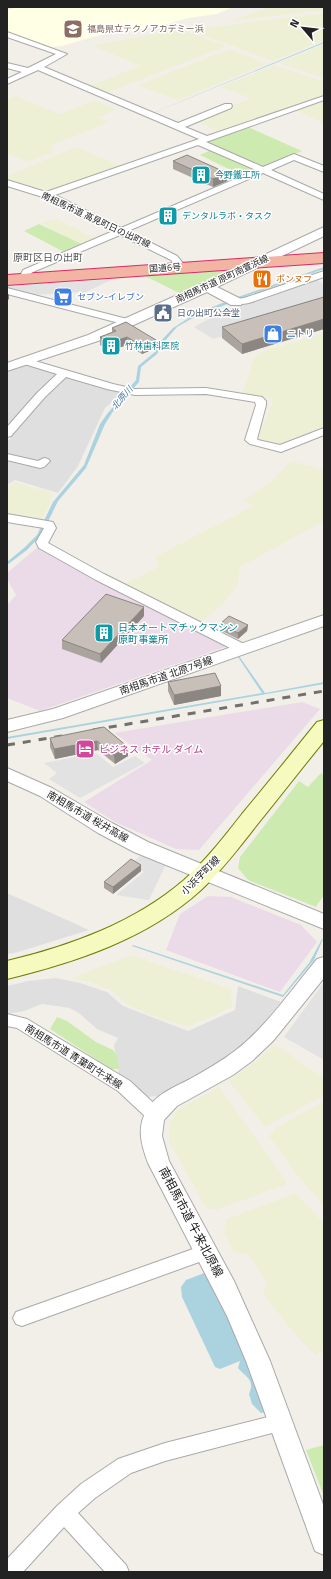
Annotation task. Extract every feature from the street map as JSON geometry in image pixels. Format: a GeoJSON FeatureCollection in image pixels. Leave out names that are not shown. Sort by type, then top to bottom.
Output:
{"type":"FeatureCollection","features":[{"type":"Feature","properties":{"kind":"highway","name":"国道6号"},"geometry":{"type":"LineString","coordinates":[[7,280],[181,266],[324,258]]}},
{"type":"Feature","properties":{"kind":"main road","name":"小浜字町線"},"geometry":{"type":"LineString","coordinates":[[7,970],[49,960],[102,942],[151,916],[186,890],[204,873],[252,817],[324,726]]}},
{"type":"Feature","properties":{"kind":"street"},"geometry":{"type":"LineString","coordinates":[[7,34],[63,52],[60,56],[7,82]]}},
{"type":"Feature","properties":{"kind":"street"},"geometry":{"type":"LineString","coordinates":[[7,66],[29,71]]}},
{"type":"Feature","properties":{"kind":"street"},"geometry":{"type":"LineString","coordinates":[[38,67],[178,126],[263,170],[324,197]]}},
{"type":"Feature","properties":{"kind":"street"},"geometry":{"type":"LineString","coordinates":[[47,195],[323,98]]}},
{"type":"Feature","properties":{"kind":"street"},"geometry":{"type":"LineString","coordinates":[[178,126],[228,106]]}},
{"type":"Feature","properties":{"kind":"street"},"geometry":{"type":"LineString","coordinates":[[24,278],[26,272],[30,270],[294,157],[324,169]]}},
{"type":"Feature","properties":{"kind":"street","name":"南相馬市道 高見町日の出町線"},"geometry":{"type":"LineString","coordinates":[[10,186],[47,195],[174,258],[181,266]]}},
{"type":"Feature","properties":{"kind":"street","name":"南相馬市道 原町南萱浜線"},"geometry":{"type":"LineString","coordinates":[[7,367],[83,342],[207,287],[324,231]]}},
{"type":"Feature","properties":{"kind":"street"},"geometry":{"type":"LineString","coordinates":[[207,287],[232,300],[245,301],[324,274]]}},
{"type":"Feature","properties":{"kind":"street"},"geometry":{"type":"LineString","coordinates":[[7,291],[127,322]]}},
{"type":"Feature","properties":{"kind":"street"},"geometry":{"type":"LineString","coordinates":[[25,361],[123,390],[135,392],[206,391],[258,399],[261,401],[261,405],[251,440],[254,442],[281,448],[324,431]]}},
{"type":"Feature","properties":{"kind":"street"},"geometry":{"type":"LineString","coordinates":[[7,434],[41,395],[64,373]]}},
{"type":"Feature","properties":{"kind":"street"},"geometry":{"type":"LineString","coordinates":[[7,457],[40,466],[44,461]]}},
{"type":"Feature","properties":{"kind":"street"},"geometry":{"type":"LineString","coordinates":[[7,518],[45,525],[50,528],[42,542],[43,545],[100,577],[241,648]]}},
{"type":"Feature","properties":{"kind":"street","name":"南相馬市道 北原7号線"},"geometry":{"type":"LineString","coordinates":[[7,726],[57,714],[324,620]]}},
{"type":"Feature","properties":{"kind":"street","name":"南相馬市道 桜井高線"},"geometry":{"type":"LineString","coordinates":[[7,774],[51,794],[124,839],[324,922]]}},
{"type":"Feature","properties":{"kind":"street","name":"南相馬市道 牛来北原線"},"geometry":{"type":"LineString","coordinates":[[324,964],[266,1035],[245,1055],[226,1069],[169,1100],[155,1115],[150,1123],[151,1144],[159,1163],[226,1288],[245,1330],[324,1542]]}},
{"type":"Feature","properties":{"kind":"street","name":"南相馬市道 青葉町牛来線"},"geometry":{"type":"LineString","coordinates":[[7,1020],[21,1023],[124,1086],[155,1115]]}},
{"type":"Feature","properties":{"kind":"street"},"geometry":{"type":"LineString","coordinates":[[22,1318],[207,1252]]}},
{"type":"Feature","properties":{"kind":"street"},"geometry":{"type":"LineString","coordinates":[[9,1572],[64,1513],[88,1491],[125,1466],[165,1452],[280,1424]]}},
{"type":"Feature","properties":{"kind":"street"},"geometry":{"type":"LineString","coordinates":[[64,1513],[119,1572]]}},
{"type":"Feature","properties":{"kind":"shaded area","name":"福島県立テクノアカデミー浜"},"geometry":{"type":"Polygon","coordinates":[[[19,7],[233,7],[217,14],[188,18],[157,27],[100,35],[62,46],[52,47],[7,32],[7,10],[19,7]]]}},
{"type":"Feature","properties":{"kind":"shaded area"},"geometry":{"type":"Polygon","coordinates":[[[270,7],[323,7],[324,10],[231,21],[270,7]]]}},
{"type":"Feature","properties":{"kind":"shaded area"},"geometry":{"type":"Polygon","coordinates":[[[324,13],[324,40],[273,61],[189,30],[324,13]]]}},
{"type":"Feature","properties":{"kind":"shaded area"},"geometry":{"type":"Polygon","coordinates":[[[182,30],[226,46],[104,94],[86,87],[140,66],[94,46],[108,42],[182,30]]]}},
{"type":"Feature","properties":{"kind":"shaded area"},"geometry":{"type":"Polygon","coordinates":[[[324,44],[324,78],[279,63],[324,44]]]}},
{"type":"Feature","properties":{"kind":"shaded area"},"geometry":{"type":"Polygon","coordinates":[[[230,49],[266,64],[178,100],[138,85],[230,49]]]}},
{"type":"Feature","properties":{"kind":"shaded area"},"geometry":{"type":"Polygon","coordinates":[[[274,65],[324,82],[324,95],[219,132],[197,121],[250,98],[221,87],[274,65]]]}},
{"type":"Feature","properties":{"kind":"shaded area"},"geometry":{"type":"Polygon","coordinates":[[[15,96],[60,114],[95,100],[116,109],[98,118],[109,122],[50,146],[55,151],[28,162],[7,153],[7,99],[15,96]]]}},
{"type":"Feature","properties":{"kind":"shaded area"},"geometry":{"type":"Polygon","coordinates":[[[324,100],[324,123],[297,111],[324,100]]]}},
{"type":"Feature","properties":{"kind":"shaded area"},"geometry":{"type":"Polygon","coordinates":[[[76,147],[121,166],[46,192],[7,179],[7,176],[76,147]]]}},
{"type":"Feature","properties":{"kind":"shaded area"},"geometry":{"type":"Polygon","coordinates":[[[56,219],[97,239],[84,245],[40,223],[56,219]]]}},
{"type":"Feature","properties":{"kind":"shaded area"},"geometry":{"type":"Polygon","coordinates":[[[113,279],[86,292],[31,295],[7,289],[7,286],[113,279]]]}},
{"type":"Feature","properties":{"kind":"shaded area"},"geometry":{"type":"Polygon","coordinates":[[[316,279],[324,285],[324,306],[213,339],[194,327],[231,307],[316,279]]]}},
{"type":"Feature","properties":{"kind":"shaded area"},"geometry":{"type":"Polygon","coordinates":[[[324,333],[324,426],[277,445],[257,439],[274,399],[243,393],[254,358],[261,352],[324,333]]]}},
{"type":"Feature","properties":{"kind":"shaded area"},"geometry":{"type":"Polygon","coordinates":[[[25,363],[57,374],[7,429],[7,369],[25,363]]]}},
{"type":"Feature","properties":{"kind":"shaded area"},"geometry":{"type":"Polygon","coordinates":[[[64,375],[123,392],[105,408],[78,466],[58,493],[15,480],[7,485],[7,442],[64,375]]]}},
{"type":"Feature","properties":{"kind":"shaded area"},"geometry":{"type":"Polygon","coordinates":[[[292,461],[324,470],[324,521],[240,567],[238,584],[224,603],[199,624],[123,585],[159,567],[155,557],[253,506],[244,501],[276,477],[292,461]]]}},
{"type":"Feature","properties":{"kind":"shaded area"},"geometry":{"type":"Polygon","coordinates":[[[15,482],[54,494],[41,522],[7,516],[7,487],[15,482]]]}},
{"type":"Feature","properties":{"kind":"shaded area"},"geometry":{"type":"Polygon","coordinates":[[[39,546],[75,569],[228,646],[40,711],[7,698],[7,605],[16,595],[7,579],[7,573],[39,546]]]}},
{"type":"Feature","properties":{"kind":"shaded area"},"geometry":{"type":"Polygon","coordinates":[[[302,702],[320,709],[199,850],[176,849],[115,822],[84,802],[152,760],[114,733],[302,702]]]}},
{"type":"Feature","properties":{"kind":"shaded area"},"geometry":{"type":"Polygon","coordinates":[[[96,753],[113,767],[135,756],[145,763],[80,798],[49,779],[57,773],[44,763],[96,753]]]}},
{"type":"Feature","properties":{"kind":"shaded area"},"geometry":{"type":"Polygon","coordinates":[[[142,854],[161,862],[165,866],[149,900],[116,895],[144,872],[131,864],[142,854]]]}},
{"type":"Feature","properties":{"kind":"shaded area"},"geometry":{"type":"Polygon","coordinates":[[[7,893],[89,930],[15,953],[7,954],[7,893]]]}},
{"type":"Feature","properties":{"kind":"shaded area"},"geometry":{"type":"Polygon","coordinates":[[[208,896],[231,897],[301,925],[317,942],[280,992],[166,950],[180,914],[208,896]]]}},
{"type":"Feature","properties":{"kind":"shaded area"},"geometry":{"type":"Polygon","coordinates":[[[131,955],[231,989],[232,1007],[190,1026],[177,1024],[130,1006],[112,991],[93,983],[71,978],[131,955]]]}},
{"type":"Feature","properties":{"kind":"shaded area"},"geometry":{"type":"Polygon","coordinates":[[[56,978],[80,983],[107,992],[123,1006],[188,1031],[235,1010],[238,986],[281,1002],[248,1041],[233,1053],[160,1096],[143,1097],[119,1076],[114,1045],[118,1038],[97,1029],[80,1014],[70,1008],[42,1004],[24,1011],[7,1014],[7,986],[28,981],[56,978]]]}},
{"type":"Feature","properties":{"kind":"shaded area"},"geometry":{"type":"Polygon","coordinates":[[[324,982],[324,1060],[284,1037],[324,982]]]}},
{"type":"Feature","properties":{"kind":"shaded area"},"geometry":{"type":"Polygon","coordinates":[[[273,1046],[279,1047],[324,1078],[324,1095],[265,1127],[228,1080],[252,1064],[273,1046]]]}},
{"type":"Feature","properties":{"kind":"shaded area"},"geometry":{"type":"Polygon","coordinates":[[[219,1087],[287,1182],[285,1185],[216,1210],[206,1208],[169,1141],[169,1129],[177,1110],[219,1087]]]}},
{"type":"Feature","properties":{"kind":"shaded area"},"geometry":{"type":"Polygon","coordinates":[[[324,1101],[324,1206],[300,1179],[269,1136],[276,1128],[324,1101]]]}},
{"type":"Feature","properties":{"kind":"shaded area"},"geometry":{"type":"Polygon","coordinates":[[[296,1193],[324,1224],[324,1350],[316,1355],[294,1333],[263,1294],[267,1282],[248,1254],[234,1253],[224,1232],[227,1219],[296,1193]]]}},
{"type":"Feature","properties":{"kind":"green space"},"geometry":{"type":"Polygon","coordinates":[[[248,127],[302,151],[262,168],[204,142],[248,127]]]}},
{"type":"Feature","properties":{"kind":"green space"},"geometry":{"type":"Polygon","coordinates":[[[213,149],[257,170],[241,175],[200,155],[213,149]]]}},
{"type":"Feature","properties":{"kind":"green space"},"geometry":{"type":"Polygon","coordinates":[[[39,224],[84,245],[66,253],[24,231],[39,224]]]}},
{"type":"Feature","properties":{"kind":"green space"},"geometry":{"type":"Polygon","coordinates":[[[221,269],[228,273],[181,294],[141,274],[221,269]]]}},
{"type":"Feature","properties":{"kind":"green space"},"geometry":{"type":"Polygon","coordinates":[[[321,773],[324,775],[324,895],[316,907],[248,880],[238,868],[240,857],[299,781],[308,787],[321,773]]]}},
{"type":"Feature","properties":{"kind":"green space"},"geometry":{"type":"Polygon","coordinates":[[[57,1017],[67,1021],[96,1042],[113,1050],[117,1055],[119,1069],[111,1069],[50,1029],[57,1017]]]}},
{"type":"Feature","properties":{"kind":"green space"},"geometry":{"type":"Polygon","coordinates":[[[324,1445],[324,1496],[306,1450],[324,1445]]]}},
{"type":"Feature","properties":{"kind":"water"},"geometry":{"type":"Polygon","coordinates":[[[324,42],[324,43],[119,127],[324,42]]]}},
{"type":"Feature","properties":{"kind":"water","name":"北原川"},"geometry":{"type":"Polygon","coordinates":[[[324,267],[324,269],[249,295],[191,319],[177,327],[164,342],[165,344],[163,344],[157,354],[141,367],[139,382],[114,410],[105,424],[86,468],[58,501],[42,534],[27,550],[7,565],[7,562],[37,535],[53,502],[84,465],[100,424],[136,380],[138,366],[155,352],[159,343],[173,328],[195,314],[235,298],[324,267]]]}},
{"type":"Feature","properties":{"kind":"water"},"geometry":{"type":"Polygon","coordinates":[[[239,656],[265,693],[324,682],[324,684],[7,739],[7,737],[262,693],[238,657],[239,656]]]}},
{"type":"Feature","properties":{"kind":"water"},"geometry":{"type":"Polygon","coordinates":[[[322,939],[314,960],[283,997],[132,946],[133,945],[283,995],[309,963],[322,939]]]}},
{"type":"Feature","properties":{"kind":"water"},"geometry":{"type":"Polygon","coordinates":[[[207,1272],[233,1326],[266,1412],[261,1413],[252,1404],[249,1394],[251,1382],[238,1368],[240,1361],[220,1369],[215,1367],[182,1297],[181,1287],[186,1280],[207,1272]]]}},
{"type":"Feature","properties":{"kind":"building"},"geometry":{"type":"Polygon","coordinates":[[[187,155],[227,173],[213,179],[173,161],[187,155]]]}},
{"type":"Feature","properties":{"kind":"building"},"geometry":{"type":"Polygon","coordinates":[[[324,297],[324,319],[242,344],[222,327],[324,297]]]}},
{"type":"Feature","properties":{"kind":"building"},"geometry":{"type":"Polygon","coordinates":[[[126,322],[156,340],[142,346],[127,337],[110,343],[100,337],[116,331],[112,328],[126,322]]]}},
{"type":"Feature","properties":{"kind":"building","name":"日本オートマチックマシン 原町事業所"},"geometry":{"type":"Polygon","coordinates":[[[106,594],[144,607],[100,654],[62,640],[106,594]]]}},
{"type":"Feature","properties":{"kind":"building"},"geometry":{"type":"Polygon","coordinates":[[[229,616],[248,625],[238,633],[220,624],[229,616]]]}},
{"type":"Feature","properties":{"kind":"building"},"geometry":{"type":"Polygon","coordinates":[[[215,673],[221,686],[174,695],[168,682],[215,673]]]}},
{"type":"Feature","properties":{"kind":"building"},"geometry":{"type":"Polygon","coordinates":[[[104,727],[128,747],[114,755],[97,741],[54,749],[50,738],[104,727]]]}},
{"type":"Feature","properties":{"kind":"building"},"geometry":{"type":"Polygon","coordinates":[[[131,859],[141,865],[113,887],[104,882],[131,859]]]}},
{"type":"Feature","properties":{"kind":"railway"},"geometry":{"type":"LineString","coordinates":[[93,730],[324,691]]}},
{"type":"Feature","properties":{"kind":"railway"},"geometry":{"type":"LineString","coordinates":[[7,745],[68,735]]}},
{"type":"Feature","properties":{"kind":"place","name":"福島県立テクノアカデミー浜"},"geometry":{"type":"Point","coordinates":[73,29]}},
{"type":"Feature","properties":{"kind":"place","name":"今野鐵工所"},"geometry":{"type":"Point","coordinates":[201,175]}},
{"type":"Feature","properties":{"kind":"place","name":"デンタルラボ・タスク"},"geometry":{"type":"Point","coordinates":[168,216]}},
{"type":"Feature","properties":{"kind":"place","name":"ポンヌフ"},"geometry":{"type":"Point","coordinates":[262,279]}},
{"type":"Feature","properties":{"kind":"place","name":"セブン-イレブン"},"geometry":{"type":"Point","coordinates":[63,297]}},
{"type":"Feature","properties":{"kind":"place","name":"日の出町公会堂"},"geometry":{"type":"Point","coordinates":[163,313]}},
{"type":"Feature","properties":{"kind":"place","name":"ニトリ"},"geometry":{"type":"Point","coordinates":[273,334]}},
{"type":"Feature","properties":{"kind":"place","name":"竹林歯科医院"},"geometry":{"type":"Point","coordinates":[111,346]}},
{"type":"Feature","properties":{"kind":"place","name":"日本オートマチックマシン 原町事業所"},"geometry":{"type":"Point","coordinates":[104,633]}},
{"type":"Feature","properties":{"kind":"place","name":"ビジネス ホテル ダイム"},"geometry":{"type":"Point","coordinates":[85,749]}},
{"type":"Feature","properties":{"kind":"district","name":"原町区日の出町"},"geometry":{"type":"Point","coordinates":[48,257]}}]}
